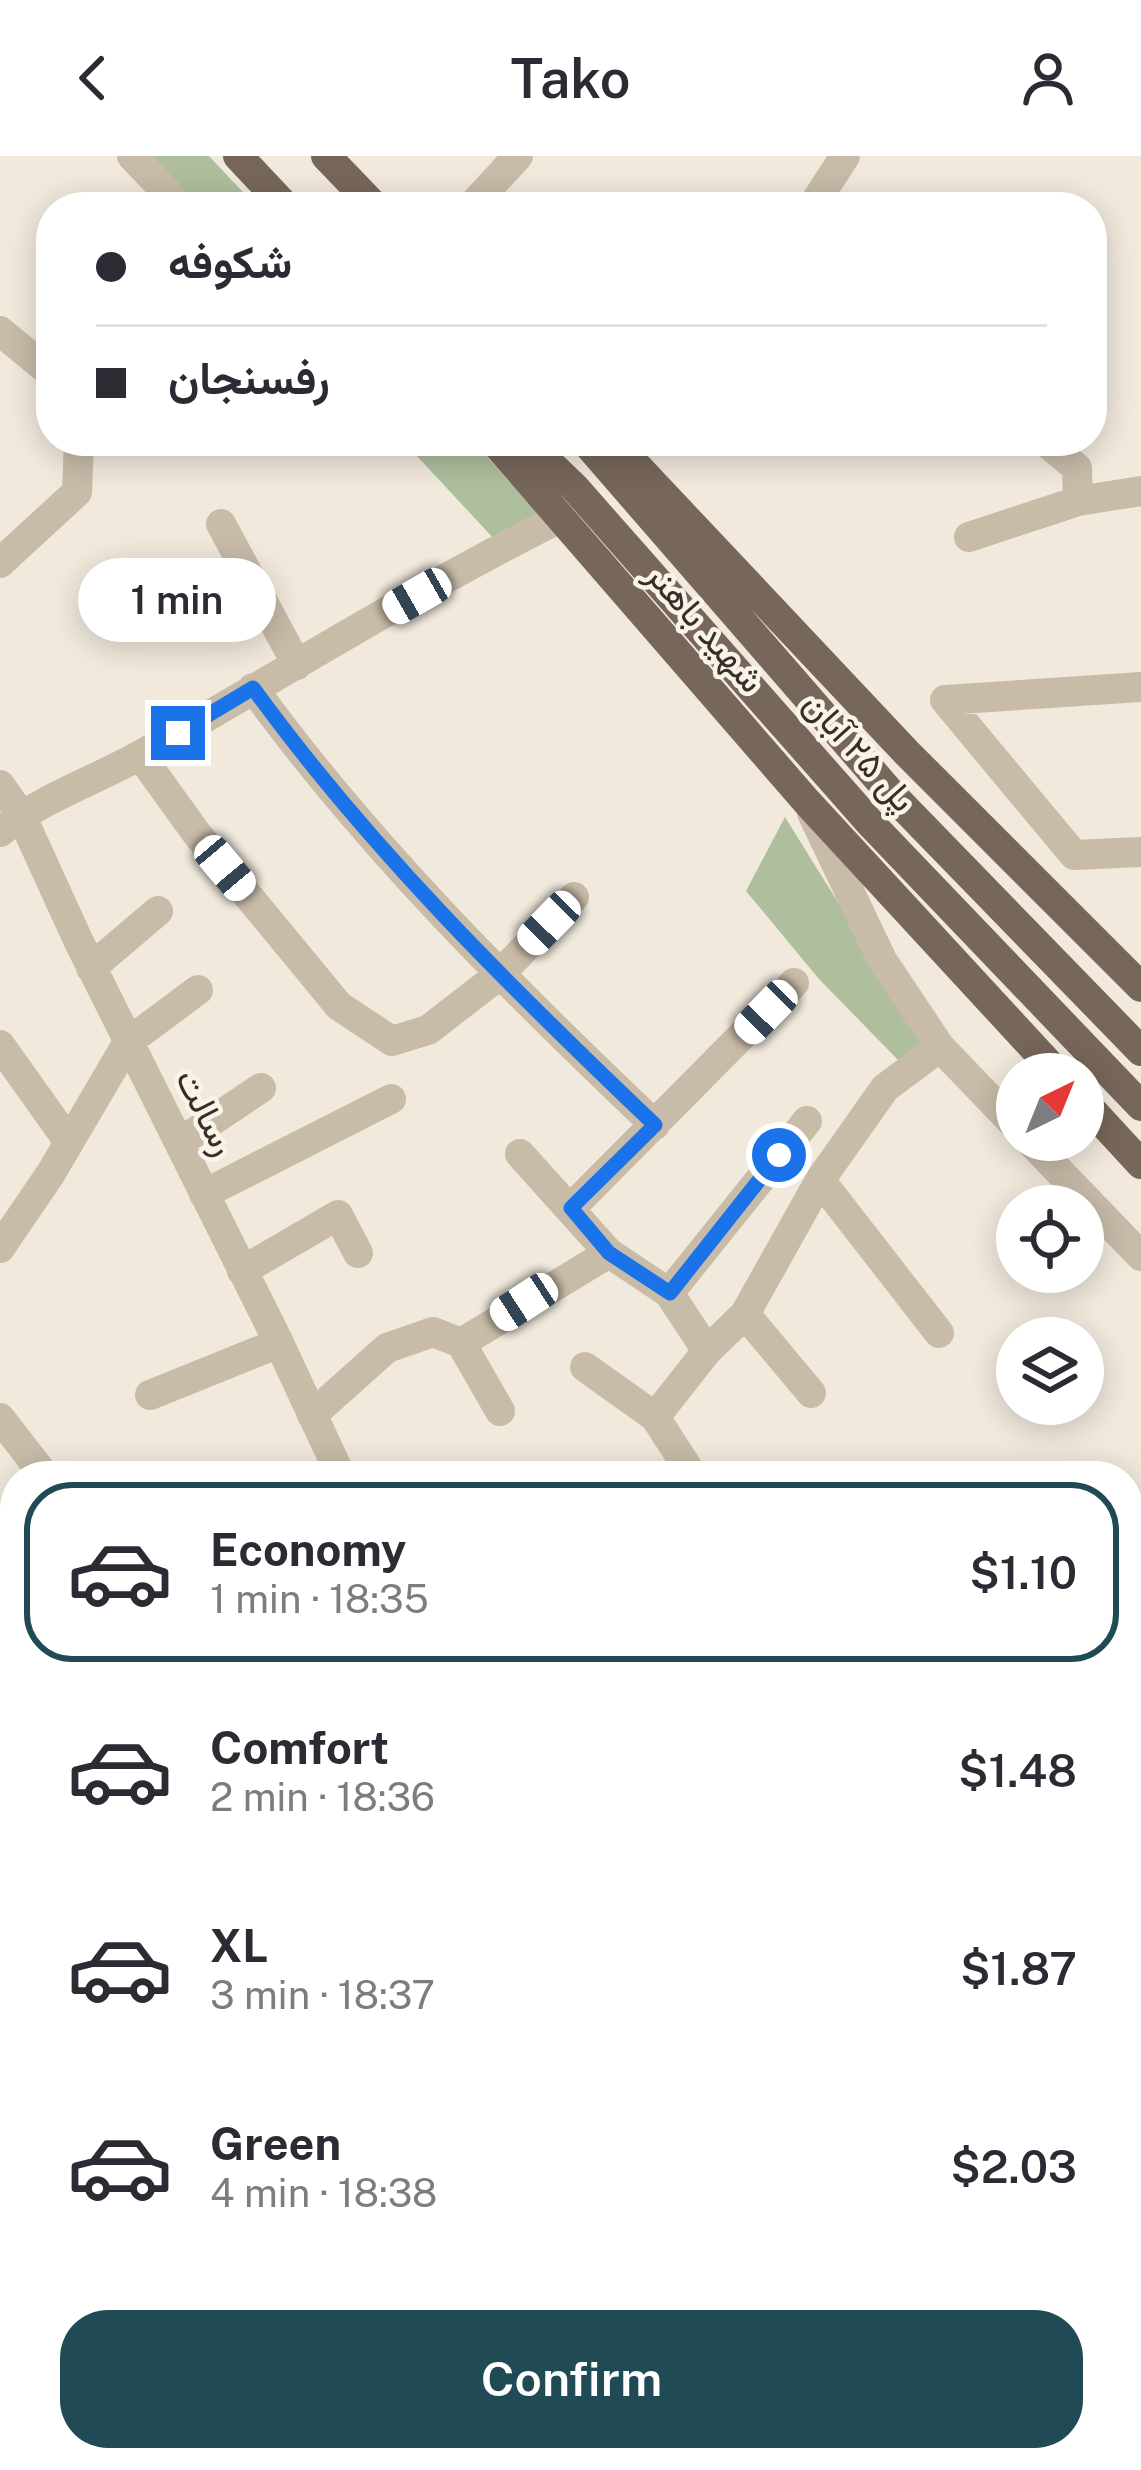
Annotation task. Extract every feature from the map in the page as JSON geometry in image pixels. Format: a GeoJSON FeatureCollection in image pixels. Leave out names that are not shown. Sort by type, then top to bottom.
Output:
{"type":"FeatureCollection","features":[{"type":"Feature","properties":{"kind":"main road"},"geometry":{"type":"LineString","coordinates":[[238,156],[272,192]]}},
{"type":"Feature","properties":{"kind":"main road"},"geometry":{"type":"LineString","coordinates":[[326,156],[361,192]]}},
{"type":"Feature","properties":{"kind":"main road","name":"شهید باهنر"},"geometry":{"type":"LineString","coordinates":[[507,456],[807,802],[1039,1053]]}},
{"type":"Feature","properties":{"kind":"main road","name":"پل ۲۵ آبان"},"geometry":{"type":"LineString","coordinates":[[542,456],[872,825],[1141,1106]]}},
{"type":"Feature","properties":{"kind":"main road","name":"پل ۲۵ آبان"},"geometry":{"type":"LineString","coordinates":[[598,456],[895,797],[1141,1051]]}},
{"type":"Feature","properties":{"kind":"main road","name":"شهید باهنر"},"geometry":{"type":"LineString","coordinates":[[630,456],[908,753],[1141,987]]}},
{"type":"Feature","properties":{"kind":"main road"},"geometry":{"type":"LineString","coordinates":[[1104,1124],[1141,1164]]}},
{"type":"Feature","properties":{"kind":"street"},"geometry":{"type":"LineString","coordinates":[[132,156],[167,192]]}},
{"type":"Feature","properties":{"kind":"street"},"geometry":{"type":"LineString","coordinates":[[485,192],[518,156]]}},
{"type":"Feature","properties":{"kind":"street"},"geometry":{"type":"LineString","coordinates":[[821,192],[844,156]]}},
{"type":"Feature","properties":{"kind":"street"},"geometry":{"type":"LineString","coordinates":[[0,331],[36,361]]}},
{"type":"Feature","properties":{"kind":"street"},"geometry":{"type":"LineString","coordinates":[[0,563],[77,492],[78,456]]}},
{"type":"Feature","properties":{"kind":"street"},"geometry":{"type":"LineString","coordinates":[[1063,456],[1077,468],[1078,501]]}},
{"type":"Feature","properties":{"kind":"street"},"geometry":{"type":"LineString","coordinates":[[969,537],[1078,501],[1141,491]]}},
{"type":"Feature","properties":{"kind":"street"},"geometry":{"type":"LineString","coordinates":[[6,804],[140,755],[560,518]]}},
{"type":"Feature","properties":{"kind":"street"},"geometry":{"type":"LineString","coordinates":[[220,524],[297,665]]}},
{"type":"Feature","properties":{"kind":"street"},"geometry":{"type":"LineString","coordinates":[[1141,687],[944,700],[1074,855],[1141,852]]}},
{"type":"Feature","properties":{"kind":"street"},"geometry":{"type":"LineString","coordinates":[[253,688],[315,773],[498,976],[655,1125]]}},
{"type":"Feature","properties":{"kind":"street"},"geometry":{"type":"LineString","coordinates":[[140,755],[197,834],[339,1006],[392,1041],[428,1030],[498,976],[574,897]]}},
{"type":"Feature","properties":{"kind":"street"},"geometry":{"type":"LineString","coordinates":[[807,802],[882,960],[940,1047],[996,1105]]}},
{"type":"Feature","properties":{"kind":"street","name":"رسالت"},"geometry":{"type":"LineString","coordinates":[[6,804],[279,1343],[333,1461]]}},
{"type":"Feature","properties":{"kind":"street"},"geometry":{"type":"LineString","coordinates":[[92,968],[158,910]]}},
{"type":"Feature","properties":{"kind":"street"},"geometry":{"type":"LineString","coordinates":[[571,1208],[794,983]]}},
{"type":"Feature","properties":{"kind":"street"},"geometry":{"type":"LineString","coordinates":[[0,1247],[128,1042],[198,990]]}},
{"type":"Feature","properties":{"kind":"street"},"geometry":{"type":"LineString","coordinates":[[0,1045],[69,1142]]}},
{"type":"Feature","properties":{"kind":"street"},"geometry":{"type":"LineString","coordinates":[[655,1417],[707,1351],[745,1314],[820,1180],[885,1088],[940,1047]]}},
{"type":"Feature","properties":{"kind":"street"},"geometry":{"type":"LineString","coordinates":[[179,1143],[261,1088]]}},
{"type":"Feature","properties":{"kind":"street"},"geometry":{"type":"LineString","coordinates":[[204,1194],[391,1100]]}},
{"type":"Feature","properties":{"kind":"street"},"geometry":{"type":"LineString","coordinates":[[670,1293],[807,1120]]}},
{"type":"Feature","properties":{"kind":"street"},"geometry":{"type":"LineString","coordinates":[[520,1154],[609,1253],[670,1293],[707,1351]]}},
{"type":"Feature","properties":{"kind":"street"},"geometry":{"type":"LineString","coordinates":[[1049,1161],[1141,1256]]}},
{"type":"Feature","properties":{"kind":"street"},"geometry":{"type":"LineString","coordinates":[[820,1180],[938,1334]]}},
{"type":"Feature","properties":{"kind":"street"},"geometry":{"type":"LineString","coordinates":[[242,1270],[338,1215],[358,1253]]}},
{"type":"Feature","properties":{"kind":"street"},"geometry":{"type":"LineString","coordinates":[[461,1343],[609,1253]]}},
{"type":"Feature","properties":{"kind":"street"},"geometry":{"type":"LineString","coordinates":[[745,1314],[812,1393]]}},
{"type":"Feature","properties":{"kind":"street"},"geometry":{"type":"LineString","coordinates":[[312,1415],[387,1348],[433,1332],[461,1343],[500,1411]]}},
{"type":"Feature","properties":{"kind":"street"},"geometry":{"type":"LineString","coordinates":[[150,1395],[279,1343]]}},
{"type":"Feature","properties":{"kind":"street"},"geometry":{"type":"LineString","coordinates":[[585,1367],[655,1417],[683,1461]]}},
{"type":"Feature","properties":{"kind":"street"},"geometry":{"type":"LineString","coordinates":[[0,1418],[33,1461]]}},
{"type":"Feature","properties":{"kind":"green space"},"geometry":{"type":"Polygon","coordinates":[[[149,156],[209,156],[243,192],[181,192],[149,156]]]}},
{"type":"Feature","properties":{"kind":"green space"},"geometry":{"type":"Polygon","coordinates":[[[417,456],[486,456],[539,515],[495,540],[417,456]]]}},
{"type":"Feature","properties":{"kind":"green space"},"geometry":{"type":"Polygon","coordinates":[[[785,817],[924,1041],[900,1062],[819,979],[746,891],[785,817]]]}},
{"type":"Feature","properties":{"kind":"route"},"geometry":{"type":"LineString","coordinates":[[178,733],[253,688],[315,773],[498,976],[655,1125],[571,1208],[609,1253],[670,1293],[779,1155]]}}]}
